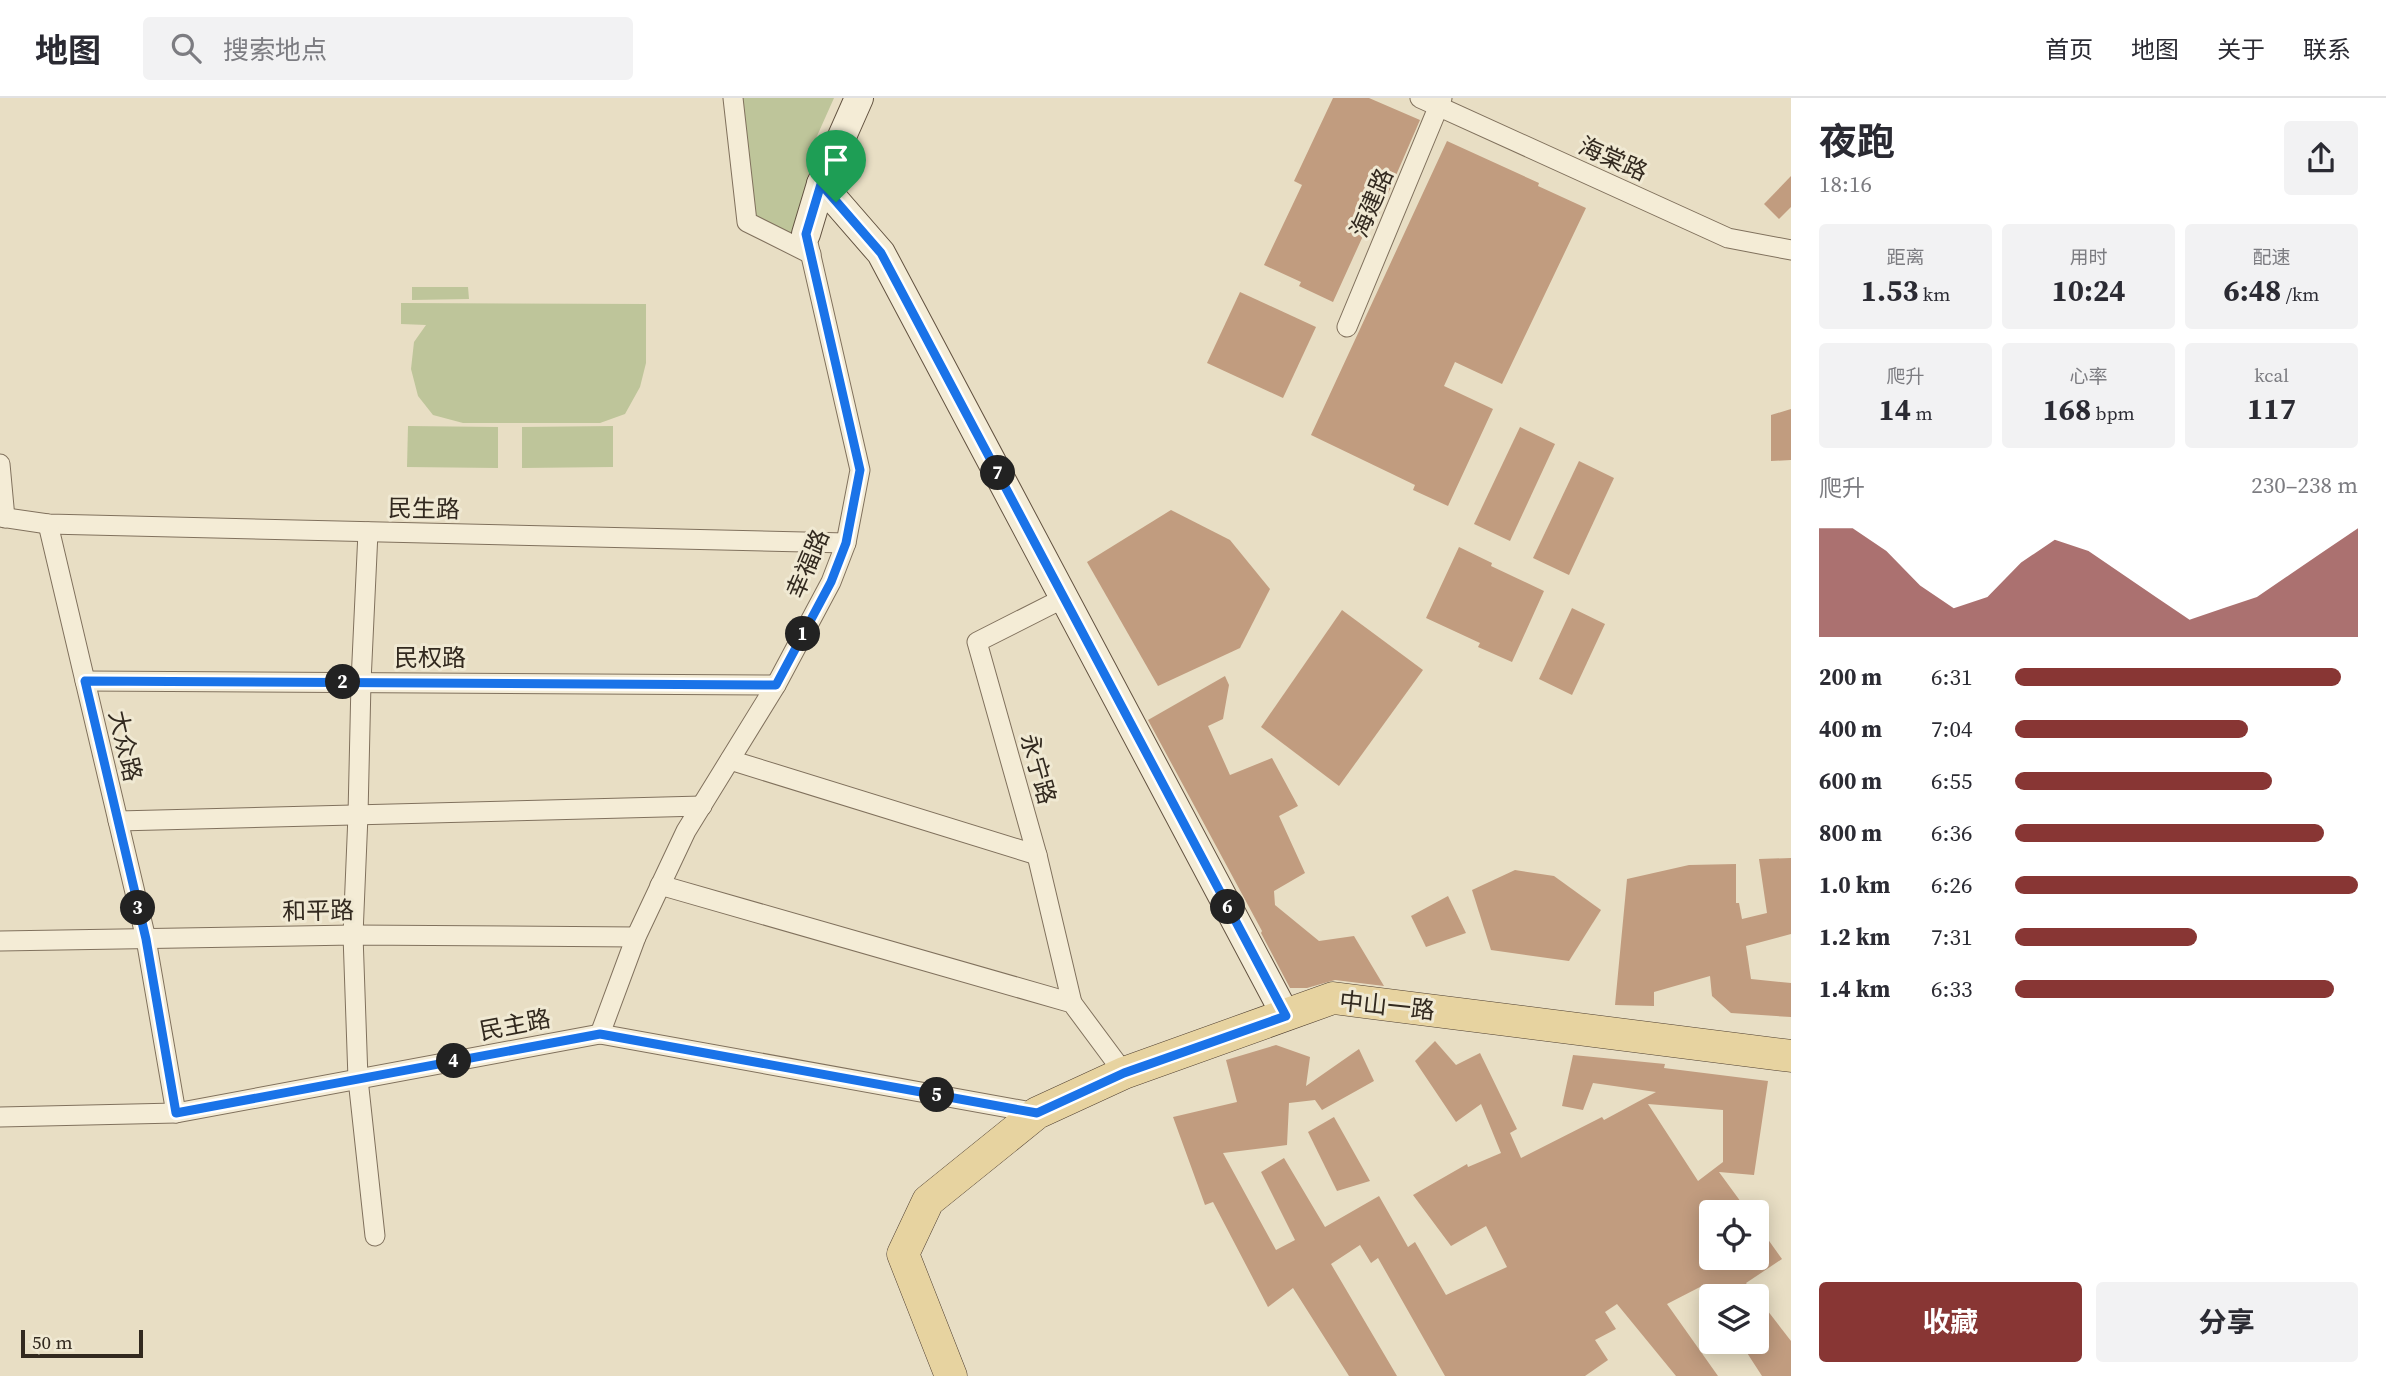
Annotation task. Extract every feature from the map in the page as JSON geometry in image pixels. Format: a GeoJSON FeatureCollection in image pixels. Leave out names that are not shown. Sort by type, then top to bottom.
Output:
{"type":"FeatureCollection","features":[{"type":"Feature","properties":{"kind":"main road","name":"中山一路"},"geometry":{"type":"LineString","coordinates":[[951,1376],[903,1254],[928,1201],[1037,1113],[1124,1073],[1333,998],[1791,1056]]}},
{"type":"Feature","properties":{"kind":"street"},"geometry":{"type":"LineString","coordinates":[[733,98],[747,222],[809,244],[821,184],[859,98]]}},
{"type":"Feature","properties":{"kind":"street"},"geometry":{"type":"LineString","coordinates":[[821,184],[871,98]]}},
{"type":"Feature","properties":{"kind":"street","name":"海棠路"},"geometry":{"type":"LineString","coordinates":[[1420,98],[1440,103],[1728,238],[1791,250]]}},
{"type":"Feature","properties":{"kind":"street","name":"海建路"},"geometry":{"type":"LineString","coordinates":[[1347,327],[1440,103]]}},
{"type":"Feature","properties":{"kind":"street"},"geometry":{"type":"LineString","coordinates":[[821,184],[881,253],[1286,1016]]}},
{"type":"Feature","properties":{"kind":"street","name":"幸福路"},"geometry":{"type":"LineString","coordinates":[[600,1034],[636,937],[686,831],[776,685],[831,582],[846,543],[860,470],[809,244]]}},
{"type":"Feature","properties":{"kind":"street"},"geometry":{"type":"LineString","coordinates":[[0,464],[3,518]]}},
{"type":"Feature","properties":{"kind":"street","name":"民生路"},"geometry":{"type":"LineString","coordinates":[[3,518],[48,524],[846,543]]}},
{"type":"Feature","properties":{"kind":"street","name":"大众路"},"geometry":{"type":"LineString","coordinates":[[48,524],[146,939],[176,1113]]}},
{"type":"Feature","properties":{"kind":"street"},"geometry":{"type":"LineString","coordinates":[[368,532],[353,935],[358,1079],[375,1236]]}},
{"type":"Feature","properties":{"kind":"street","name":"永宁路"},"geometry":{"type":"LineString","coordinates":[[1064,598],[977,642],[1037,855],[1072,1003]]}},
{"type":"Feature","properties":{"kind":"street","name":"民权路"},"geometry":{"type":"LineString","coordinates":[[85,681],[776,685]]}},
{"type":"Feature","properties":{"kind":"street"},"geometry":{"type":"LineString","coordinates":[[730,760],[1037,855]]}},
{"type":"Feature","properties":{"kind":"street"},"geometry":{"type":"LineString","coordinates":[[118,821],[702,806]]}},
{"type":"Feature","properties":{"kind":"street"},"geometry":{"type":"LineString","coordinates":[[660,885],[1072,1003],[1124,1073]]}},
{"type":"Feature","properties":{"kind":"street","name":"和平路"},"geometry":{"type":"LineString","coordinates":[[0,941],[353,935],[636,937]]}},
{"type":"Feature","properties":{"kind":"street","name":"民主路"},"geometry":{"type":"LineString","coordinates":[[0,1117],[176,1113],[600,1034],[1037,1113]]}},
{"type":"Feature","properties":{"kind":"green space"},"geometry":{"type":"Polygon","coordinates":[[[736,98],[834,98],[813,145],[811,168],[791,239],[750,221],[736,98]]]}},
{"type":"Feature","properties":{"kind":"green space"},"geometry":{"type":"Polygon","coordinates":[[[412,287],[468,287],[469,299],[412,300],[412,287]]]}},
{"type":"Feature","properties":{"kind":"green space"},"geometry":{"type":"Polygon","coordinates":[[[401,303],[646,304],[646,363],[640,387],[625,414],[600,423],[463,423],[433,415],[418,396],[411,369],[414,342],[426,325],[401,324],[401,303]]]}},
{"type":"Feature","properties":{"kind":"green space"},"geometry":{"type":"Polygon","coordinates":[[[408,426],[498,427],[498,468],[407,467],[408,426]]]}},
{"type":"Feature","properties":{"kind":"green space"},"geometry":{"type":"Polygon","coordinates":[[[613,426],[613,467],[522,468],[522,427],[613,426]]]}},
{"type":"Feature","properties":{"kind":"building"},"geometry":{"type":"Polygon","coordinates":[[[1333,98],[1369,98],[1420,120],[1377,219],[1372,216],[1333,302],[1299,286],[1301,282],[1264,265],[1302,185],[1294,181],[1333,98]]]}},
{"type":"Feature","properties":{"kind":"building"},"geometry":{"type":"Polygon","coordinates":[[[1447,141],[1539,183],[1538,186],[1586,208],[1502,384],[1455,362],[1444,386],[1493,409],[1448,506],[1413,490],[1415,485],[1311,435],[1447,141]]]}},
{"type":"Feature","properties":{"kind":"building"},"geometry":{"type":"Polygon","coordinates":[[[1791,176],[1791,207],[1779,219],[1764,204],[1791,176]]]}},
{"type":"Feature","properties":{"kind":"building"},"geometry":{"type":"Polygon","coordinates":[[[1240,292],[1316,327],[1283,398],[1207,363],[1240,292]]]}},
{"type":"Feature","properties":{"kind":"building"},"geometry":{"type":"Polygon","coordinates":[[[1791,409],[1791,460],[1771,461],[1771,415],[1791,409]]]}},
{"type":"Feature","properties":{"kind":"building"},"geometry":{"type":"Polygon","coordinates":[[[1520,427],[1555,444],[1510,541],[1474,524],[1520,427]]]}},
{"type":"Feature","properties":{"kind":"building"},"geometry":{"type":"Polygon","coordinates":[[[1579,461],[1614,478],[1569,575],[1533,558],[1579,461]]]}},
{"type":"Feature","properties":{"kind":"building"},"geometry":{"type":"Polygon","coordinates":[[[1171,510],[1230,540],[1270,589],[1240,648],[1158,686],[1087,562],[1171,510]]]}},
{"type":"Feature","properties":{"kind":"building"},"geometry":{"type":"Polygon","coordinates":[[[1459,547],[1492,563],[1491,566],[1544,591],[1512,662],[1478,647],[1480,643],[1426,618],[1459,547]]]}},
{"type":"Feature","properties":{"kind":"building"},"geometry":{"type":"Polygon","coordinates":[[[1572,608],[1605,624],[1572,695],[1539,679],[1572,608]]]}},
{"type":"Feature","properties":{"kind":"building"},"geometry":{"type":"Polygon","coordinates":[[[1342,610],[1423,670],[1339,786],[1261,727],[1342,610]]]}},
{"type":"Feature","properties":{"kind":"building"},"geometry":{"type":"Polygon","coordinates":[[[1225,676],[1229,685],[1223,719],[1208,726],[1230,775],[1272,758],[1298,806],[1279,816],[1305,873],[1274,891],[1275,905],[1319,941],[1354,936],[1384,986],[1335,980],[1307,988],[1290,988],[1148,720],[1225,676]]]}},
{"type":"Feature","properties":{"kind":"building"},"geometry":{"type":"Polygon","coordinates":[[[1791,858],[1791,934],[1746,946],[1751,979],[1791,983],[1791,1017],[1731,1013],[1712,996],[1710,976],[1654,992],[1654,1006],[1615,1005],[1627,879],[1689,865],[1736,864],[1736,903],[1739,903],[1742,919],[1767,913],[1759,859],[1791,858]]]}},
{"type":"Feature","properties":{"kind":"building"},"geometry":{"type":"Polygon","coordinates":[[[1515,870],[1554,876],[1601,910],[1569,961],[1491,950],[1472,890],[1515,870]]]}},
{"type":"Feature","properties":{"kind":"building"},"geometry":{"type":"Polygon","coordinates":[[[1448,896],[1466,933],[1426,947],[1411,916],[1448,896]]]}},
{"type":"Feature","properties":{"kind":"building"},"geometry":{"type":"Polygon","coordinates":[[[1435,1041],[1456,1065],[1480,1053],[1517,1129],[1510,1133],[1521,1158],[1602,1117],[1604,1120],[1656,1092],[1593,1083],[1583,1110],[1562,1106],[1573,1055],[1665,1064],[1664,1068],[1768,1081],[1754,1175],[1719,1172],[1739,1200],[1699,1200],[1699,1270],[1766,1270],[1747,1284],[1699,1284],[1699,1288],[1667,1304],[1699,1349],[1699,1354],[1702,1354],[1718,1376],[1676,1376],[1617,1304],[1605,1312],[1616,1329],[1595,1340],[1608,1360],[1585,1376],[1445,1376],[1378,1258],[1371,1263],[1360,1245],[1331,1264],[1397,1376],[1349,1376],[1293,1288],[1268,1307],[1213,1202],[1205,1205],[1173,1117],[1237,1102],[1226,1060],[1276,1045],[1310,1057],[1306,1086],[1359,1049],[1374,1081],[1322,1110],[1315,1100],[1289,1103],[1287,1145],[1223,1153],[1276,1250],[1295,1240],[1261,1172],[1284,1158],[1325,1227],[1379,1196],[1408,1247],[1415,1242],[1446,1295],[1507,1267],[1486,1226],[1451,1246],[1413,1195],[1467,1164],[1468,1167],[1501,1153],[1481,1104],[1456,1122],[1415,1061],[1435,1041]],[[1648,1104],[1698,1181],[1723,1162],[1723,1110],[1648,1104]]]}},
{"type":"Feature","properties":{"kind":"building"},"geometry":{"type":"Polygon","coordinates":[[[1334,1117],[1370,1181],[1337,1191],[1308,1132],[1334,1117]]]}},
{"type":"Feature","properties":{"kind":"building"},"geometry":{"type":"Polygon","coordinates":[[[1769,1241],[1782,1259],[1769,1268],[1769,1241]]]}},
{"type":"Feature","properties":{"kind":"building"},"geometry":{"type":"Polygon","coordinates":[[[1769,1313],[1791,1341],[1791,1376],[1762,1376],[1748,1354],[1769,1354],[1769,1313]]]}},
{"type":"Feature","properties":{"kind":"route"},"geometry":{"type":"LineString","coordinates":[[821,184],[836,202],[881,253],[1286,1016],[1124,1073],[1037,1113],[600,1034],[176,1113],[146,939],[85,681],[776,685],[831,582],[846,543],[860,470],[806,234],[821,184]]}}]}
